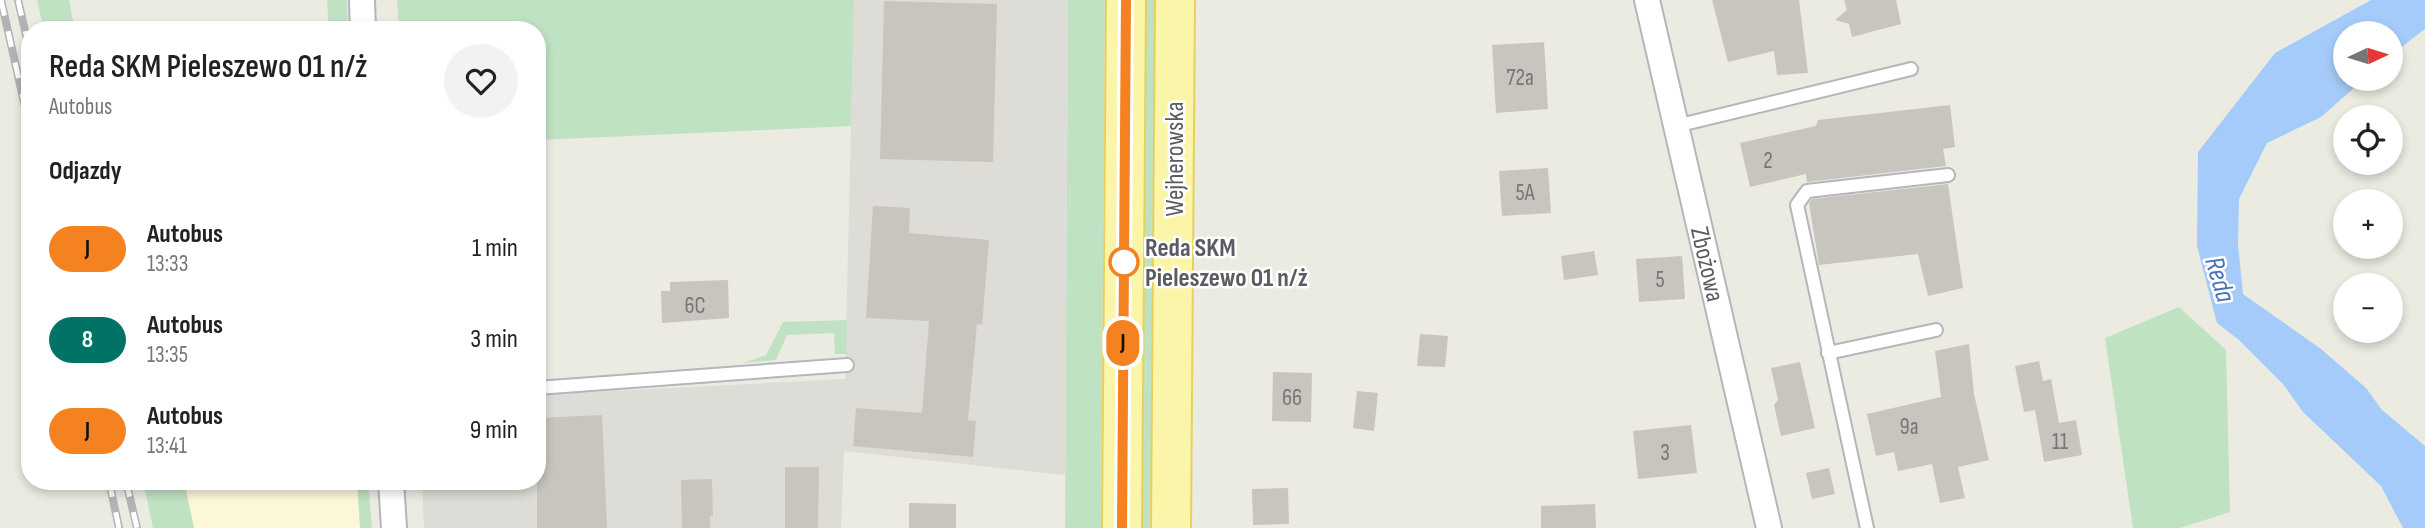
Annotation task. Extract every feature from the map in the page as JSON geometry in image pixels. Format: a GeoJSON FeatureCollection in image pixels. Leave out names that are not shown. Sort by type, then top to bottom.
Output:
{"type":"FeatureCollection","features":[{"type":"Feature","properties":{"kind":"main road","name":"Wejherowska"},"geometry":{"type":"LineString","coordinates":[[1122,528],[1126,0]]}},
{"type":"Feature","properties":{"kind":"main road","name":"Wejherowska"},"geometry":{"type":"LineString","coordinates":[[1171,528],[1175,0]]}},
{"type":"Feature","properties":{"kind":"street"},"geometry":{"type":"LineString","coordinates":[[362,0],[363,21]]}},
{"type":"Feature","properties":{"kind":"street","name":"Zbożowa"},"geometry":{"type":"LineString","coordinates":[[1647,0],[1769,528]]}},
{"type":"Feature","properties":{"kind":"street"},"geometry":{"type":"LineString","coordinates":[[392,490],[394,528]]}},
{"type":"Feature","properties":{"kind":"lane"},"geometry":{"type":"LineString","coordinates":[[1676,126],[1912,69]]}},
{"type":"Feature","properties":{"kind":"lane"},"geometry":{"type":"LineString","coordinates":[[1867,528],[1797,205],[1807,191],[1948,175]]}},
{"type":"Feature","properties":{"kind":"lane"},"geometry":{"type":"LineString","coordinates":[[1828,353],[1936,330]]}},
{"type":"Feature","properties":{"kind":"lane"},"geometry":{"type":"LineString","coordinates":[[546,387],[847,365]]}},
{"type":"Feature","properties":{"kind":"shaded area"},"geometry":{"type":"Polygon","coordinates":[[[854,0],[1068,0],[1065,475],[844,451],[841,528],[424,528],[422,490],[546,490],[546,395],[845,379],[854,0]]]}},
{"type":"Feature","properties":{"kind":"shaded area"},"geometry":{"type":"Polygon","coordinates":[[[186,490],[358,490],[360,528],[194,528],[186,490]]]}},
{"type":"Feature","properties":{"kind":"green space"},"geometry":{"type":"Polygon","coordinates":[[[37,0],[69,0],[73,21],[42,21],[37,0]]]}},
{"type":"Feature","properties":{"kind":"green space"},"geometry":{"type":"Polygon","coordinates":[[[327,0],[347,0],[348,21],[328,21],[327,0]]]}},
{"type":"Feature","properties":{"kind":"green space"},"geometry":{"type":"Polygon","coordinates":[[[397,0],[854,0],[851,126],[546,140],[546,21],[398,21],[397,0]]]}},
{"type":"Feature","properties":{"kind":"green space"},"geometry":{"type":"Polygon","coordinates":[[[1068,0],[1105,0],[1101,528],[1065,528],[1068,0]]]}},
{"type":"Feature","properties":{"kind":"green space"},"geometry":{"type":"Polygon","coordinates":[[[1144,0],[1157,0],[1153,528],[1140,528],[1144,0]]]}},
{"type":"Feature","properties":{"kind":"green space"},"geometry":{"type":"Polygon","coordinates":[[[2179,307],[2226,350],[2230,512],[2180,528],[2133,528],[2105,338],[2179,307]]]}},
{"type":"Feature","properties":{"kind":"green space"},"geometry":{"type":"Polygon","coordinates":[[[847,320],[846,354],[835,354],[834,333],[787,335],[776,360],[743,363],[766,355],[783,322],[847,320]]]}},
{"type":"Feature","properties":{"kind":"green space"},"geometry":{"type":"Polygon","coordinates":[[[145,490],[186,490],[194,528],[153,528],[145,490]]]}},
{"type":"Feature","properties":{"kind":"green space"},"geometry":{"type":"Polygon","coordinates":[[[358,490],[369,490],[372,528],[360,528],[358,490]]]}},
{"type":"Feature","properties":{"kind":"water","name":"Reda"},"geometry":{"type":"Polygon","coordinates":[[[2371,0],[2425,0],[2425,29],[2403,46],[2403,21],[2333,21],[2333,91],[2350,91],[2321,117],[2267,143],[2239,199],[2238,244],[2243,294],[2321,349],[2366,388],[2382,410],[2425,446],[2425,528],[2403,528],[2381,486],[2303,412],[2283,384],[2239,340],[2217,323],[2197,246],[2198,152],[2275,53],[2371,0]]]}},
{"type":"Feature","properties":{"kind":"building"},"geometry":{"type":"Polygon","coordinates":[[[1712,0],[1799,0],[1808,73],[1777,75],[1774,51],[1728,62],[1712,0]]]}},
{"type":"Feature","properties":{"kind":"building"},"geometry":{"type":"Polygon","coordinates":[[[1844,0],[1896,0],[1901,24],[1852,37],[1849,24],[1835,20],[1847,10],[1844,0]]]}},
{"type":"Feature","properties":{"kind":"building"},"geometry":{"type":"Polygon","coordinates":[[[884,1],[997,4],[993,162],[880,159],[884,1]]]}},
{"type":"Feature","properties":{"kind":"building"},"geometry":{"type":"Polygon","coordinates":[[[1544,42],[1548,109],[1496,113],[1492,45],[1544,42]]]}},
{"type":"Feature","properties":{"kind":"building"},"geometry":{"type":"Polygon","coordinates":[[[1950,105],[1955,147],[1943,149],[1946,166],[1807,182],[1806,174],[1750,187],[1740,143],[1816,126],[1818,120],[1950,105]]]}},
{"type":"Feature","properties":{"kind":"building"},"geometry":{"type":"Polygon","coordinates":[[[1548,168],[1551,213],[1502,216],[1499,171],[1548,168]]]}},
{"type":"Feature","properties":{"kind":"building"},"geometry":{"type":"Polygon","coordinates":[[[1948,184],[1963,288],[1928,296],[1918,254],[1819,265],[1809,203],[1812,199],[1948,184]]]}},
{"type":"Feature","properties":{"kind":"building"},"geometry":{"type":"Polygon","coordinates":[[[873,206],[910,208],[909,233],[989,240],[982,325],[977,324],[968,420],[976,421],[973,457],[853,446],[856,408],[922,413],[929,321],[866,318],[873,206]]]}},
{"type":"Feature","properties":{"kind":"building"},"geometry":{"type":"Polygon","coordinates":[[[1594,251],[1598,275],[1564,280],[1561,256],[1594,251]]]}},
{"type":"Feature","properties":{"kind":"building"},"geometry":{"type":"Polygon","coordinates":[[[1682,256],[1685,299],[1639,302],[1636,259],[1682,256]]]}},
{"type":"Feature","properties":{"kind":"building"},"geometry":{"type":"Polygon","coordinates":[[[728,280],[729,318],[662,323],[661,291],[670,291],[670,282],[728,280]]]}},
{"type":"Feature","properties":{"kind":"building"},"geometry":{"type":"Polygon","coordinates":[[[1420,334],[1448,336],[1445,367],[1417,366],[1420,334]]]}},
{"type":"Feature","properties":{"kind":"building"},"geometry":{"type":"Polygon","coordinates":[[[1969,344],[1974,394],[1989,460],[1958,467],[1965,498],[1940,503],[1932,464],[1898,471],[1894,452],[1876,456],[1867,414],[1941,397],[1935,351],[1969,344]]]}},
{"type":"Feature","properties":{"kind":"building"},"geometry":{"type":"Polygon","coordinates":[[[2039,361],[2043,381],[2051,379],[2059,423],[2076,420],[2082,455],[2044,462],[2035,410],[2024,412],[2015,366],[2039,361]]]}},
{"type":"Feature","properties":{"kind":"building"},"geometry":{"type":"Polygon","coordinates":[[[1800,362],[1815,428],[1781,436],[1774,405],[1778,400],[1771,368],[1800,362]]]}},
{"type":"Feature","properties":{"kind":"building"},"geometry":{"type":"Polygon","coordinates":[[[1273,372],[1312,373],[1311,422],[1272,421],[1273,372]]]}},
{"type":"Feature","properties":{"kind":"building"},"geometry":{"type":"Polygon","coordinates":[[[1357,391],[1378,393],[1374,431],[1353,428],[1357,391]]]}},
{"type":"Feature","properties":{"kind":"building"},"geometry":{"type":"Polygon","coordinates":[[[602,415],[607,528],[537,528],[537,490],[546,490],[546,418],[602,415]]]}},
{"type":"Feature","properties":{"kind":"building"},"geometry":{"type":"Polygon","coordinates":[[[1691,425],[1697,473],[1638,479],[1633,431],[1691,425]]]}},
{"type":"Feature","properties":{"kind":"building"},"geometry":{"type":"Polygon","coordinates":[[[785,467],[819,467],[818,528],[785,528],[785,467]]]}},
{"type":"Feature","properties":{"kind":"building"},"geometry":{"type":"Polygon","coordinates":[[[1829,468],[1835,494],[1812,499],[1806,473],[1829,468]]]}},
{"type":"Feature","properties":{"kind":"building"},"geometry":{"type":"Polygon","coordinates":[[[712,479],[713,516],[710,516],[710,528],[682,528],[681,480],[712,479]]]}},
{"type":"Feature","properties":{"kind":"building"},"geometry":{"type":"Polygon","coordinates":[[[1288,488],[1289,524],[1253,525],[1252,489],[1288,488]]]}},
{"type":"Feature","properties":{"kind":"building"},"geometry":{"type":"Polygon","coordinates":[[[909,503],[956,504],[956,528],[909,528],[909,503]]]}},
{"type":"Feature","properties":{"kind":"building"},"geometry":{"type":"Polygon","coordinates":[[[1595,504],[1596,528],[1541,528],[1541,506],[1595,504]]]}},
{"type":"Feature","properties":{"kind":"railway"},"geometry":{"type":"LineString","coordinates":[[1,0],[21,89]]}},
{"type":"Feature","properties":{"kind":"railway"},"geometry":{"type":"LineString","coordinates":[[18,0],[23,21]]}},
{"type":"Feature","properties":{"kind":"railway"},"geometry":{"type":"LineString","coordinates":[[111,490],[119,528]]}},
{"type":"Feature","properties":{"kind":"railway"},"geometry":{"type":"LineString","coordinates":[[128,490],[137,528]]}},
{"type":"Feature","properties":{"kind":"bus line","name":"J"},"geometry":{"type":"LineString","coordinates":[[1122,528],[1126,0]]}},
{"type":"Feature","properties":{"kind":"place","name":"Reda SKM Pieleszewo 01 n/ż"},"geometry":{"type":"Point","coordinates":[1124,262]}}]}
